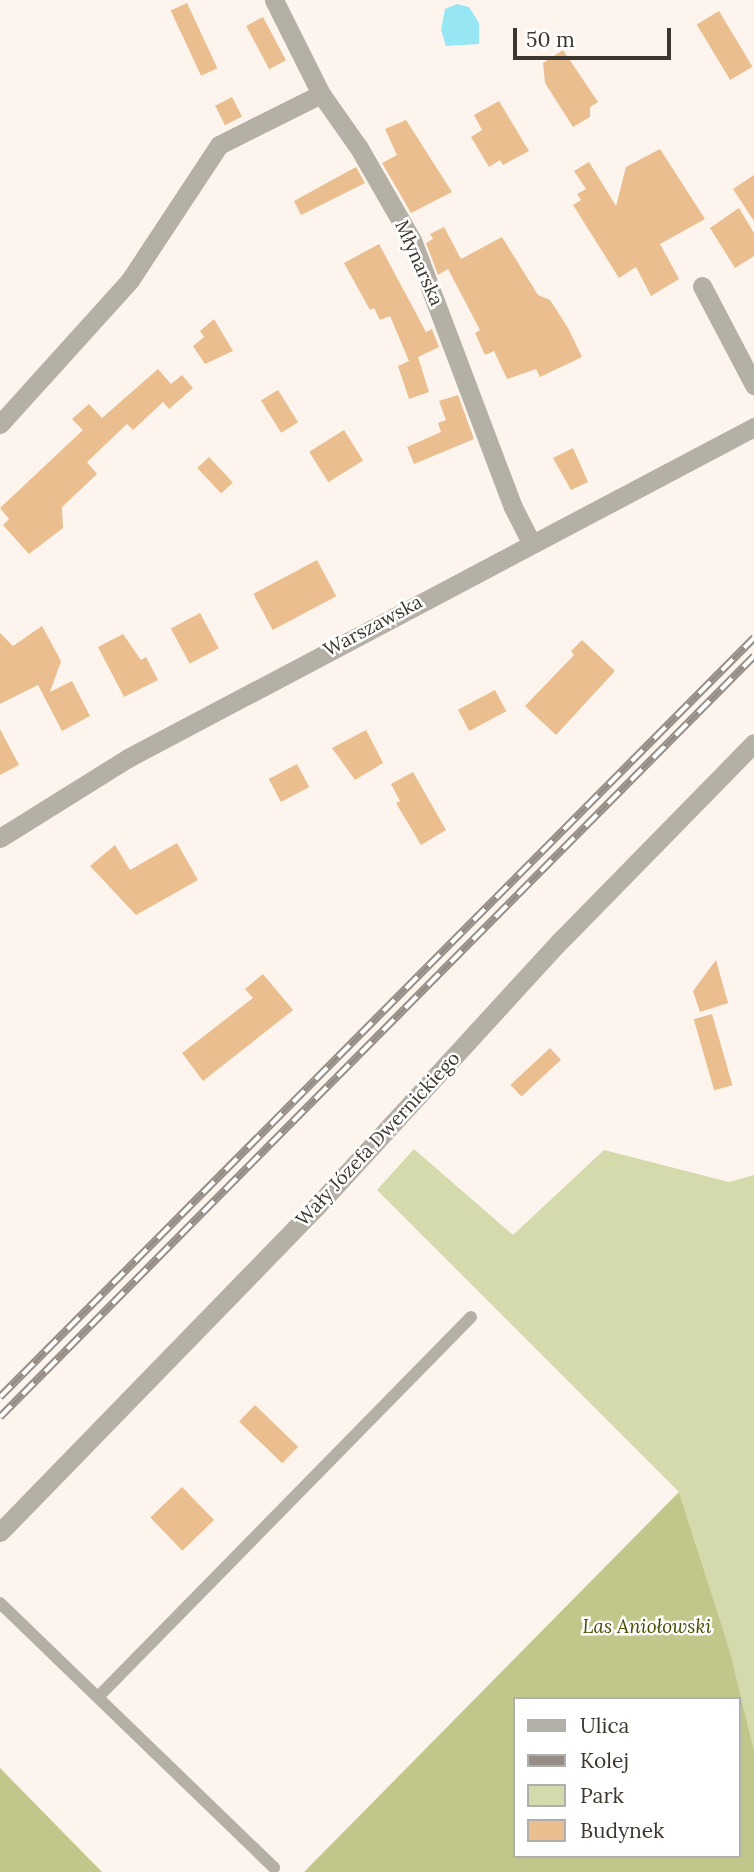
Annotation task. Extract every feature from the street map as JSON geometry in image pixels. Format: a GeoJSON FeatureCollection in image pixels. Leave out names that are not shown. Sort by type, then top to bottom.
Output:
{"type":"FeatureCollection","features":[{"type":"Feature","properties":{"kind":"street","name":"Młynarska"},"geometry":{"type":"LineString","coordinates":[[274,0],[321,94],[359,148],[412,240],[513,507],[531,542]]}},
{"type":"Feature","properties":{"kind":"street"},"geometry":{"type":"LineString","coordinates":[[0,424],[130,280],[219,145],[321,94]]}},
{"type":"Feature","properties":{"kind":"street"},"geometry":{"type":"LineString","coordinates":[[702,286],[754,385]]}},
{"type":"Feature","properties":{"kind":"street","name":"Warszawska"},"geometry":{"type":"LineString","coordinates":[[0,838],[128,758],[531,542],[754,427]]}},
{"type":"Feature","properties":{"kind":"street","name":"Wały Józefa Dwernickiego"},"geometry":{"type":"LineString","coordinates":[[0,1532],[316,1207],[562,939],[754,743]]}},
{"type":"Feature","properties":{"kind":"lane"},"geometry":{"type":"LineString","coordinates":[[99,1696],[471,1317]]}},
{"type":"Feature","properties":{"kind":"lane"},"geometry":{"type":"LineString","coordinates":[[0,1603],[274,1868]]}},
{"type":"Feature","properties":{"kind":"green space"},"geometry":{"type":"Polygon","coordinates":[[[414,1149],[513,1235],[604,1150],[729,1182],[754,1175],[754,1750],[730,1651],[679,1492],[377,1190],[414,1149]]]}},
{"type":"Feature","properties":{"kind":"green space","name":"Las Aniołowski"},"geometry":{"type":"Polygon","coordinates":[[[679,1492],[730,1651],[754,1750],[754,1872],[304,1872],[679,1492]]]}},
{"type":"Feature","properties":{"kind":"green space"},"geometry":{"type":"Polygon","coordinates":[[[0,1768],[102,1872],[0,1872],[0,1768]]]}},
{"type":"Feature","properties":{"kind":"water"},"geometry":{"type":"Polygon","coordinates":[[[457,4],[469,7],[479,23],[479,44],[446,46],[441,30],[445,9],[457,4]]]}},
{"type":"Feature","properties":{"kind":"building"},"geometry":{"type":"Polygon","coordinates":[[[187,3],[217,68],[201,76],[171,11],[187,3]]]}},
{"type":"Feature","properties":{"kind":"building"},"geometry":{"type":"Polygon","coordinates":[[[719,11],[752,67],[730,80],[697,24],[719,11]]]}},
{"type":"Feature","properties":{"kind":"building"},"geometry":{"type":"Polygon","coordinates":[[[263,17],[286,60],[269,69],[246,26],[263,17]]]}},
{"type":"Feature","properties":{"kind":"building"},"geometry":{"type":"Polygon","coordinates":[[[563,50],[598,102],[590,107],[590,117],[573,127],[545,83],[543,63],[563,50]]]}},
{"type":"Feature","properties":{"kind":"building"},"geometry":{"type":"Polygon","coordinates":[[[232,97],[242,117],[225,125],[215,106],[232,97]]]}},
{"type":"Feature","properties":{"kind":"building"},"geometry":{"type":"Polygon","coordinates":[[[499,101],[529,151],[503,165],[500,160],[489,167],[471,137],[482,130],[474,115],[499,101]]]}},
{"type":"Feature","properties":{"kind":"building"},"geometry":{"type":"Polygon","coordinates":[[[406,120],[452,192],[411,213],[382,163],[397,155],[385,129],[406,120]]]}},
{"type":"Feature","properties":{"kind":"building"},"geometry":{"type":"Polygon","coordinates":[[[660,149],[705,219],[660,244],[679,279],[651,296],[636,267],[619,278],[573,205],[581,200],[577,194],[586,189],[574,171],[589,162],[616,206],[626,167],[660,149]]]}},
{"type":"Feature","properties":{"kind":"building"},"geometry":{"type":"Polygon","coordinates":[[[356,167],[365,183],[301,215],[294,201],[356,167]]]}},
{"type":"Feature","properties":{"kind":"building"},"geometry":{"type":"Polygon","coordinates":[[[754,175],[754,221],[733,189],[754,175]]]}},
{"type":"Feature","properties":{"kind":"building"},"geometry":{"type":"Polygon","coordinates":[[[739,208],[754,233],[754,256],[735,268],[710,228],[739,208]]]}},
{"type":"Feature","properties":{"kind":"building"},"geometry":{"type":"Polygon","coordinates":[[[444,227],[461,259],[502,237],[538,295],[550,300],[582,357],[540,377],[536,369],[507,379],[494,351],[485,355],[475,333],[480,330],[448,269],[438,275],[426,243],[433,239],[430,234],[444,227]]]}},
{"type":"Feature","properties":{"kind":"building"},"geometry":{"type":"Polygon","coordinates":[[[379,244],[426,332],[432,329],[439,347],[418,357],[429,392],[409,399],[398,366],[409,361],[390,316],[380,320],[374,308],[370,310],[344,263],[379,244]]]}},
{"type":"Feature","properties":{"kind":"building"},"geometry":{"type":"Polygon","coordinates":[[[214,319],[233,351],[205,364],[193,346],[204,337],[200,331],[214,319]]]}},
{"type":"Feature","properties":{"kind":"building"},"geometry":{"type":"Polygon","coordinates":[[[158,369],[171,384],[182,375],[193,388],[169,409],[163,402],[133,430],[127,424],[87,462],[97,474],[62,507],[63,528],[29,554],[3,525],[9,519],[0,508],[83,430],[72,419],[89,404],[102,418],[158,369]]]}},
{"type":"Feature","properties":{"kind":"building"},"geometry":{"type":"Polygon","coordinates":[[[278,390],[298,422],[281,433],[261,401],[278,390]]]}},
{"type":"Feature","properties":{"kind":"building"},"geometry":{"type":"Polygon","coordinates":[[[458,395],[474,439],[414,464],[407,447],[441,432],[438,423],[446,420],[439,401],[458,395]]]}},
{"type":"Feature","properties":{"kind":"building"},"geometry":{"type":"Polygon","coordinates":[[[344,430],[363,461],[328,482],[309,452],[344,430]]]}},
{"type":"Feature","properties":{"kind":"building"},"geometry":{"type":"Polygon","coordinates":[[[573,448],[588,482],[571,490],[553,458],[573,448]]]}},
{"type":"Feature","properties":{"kind":"building"},"geometry":{"type":"Polygon","coordinates":[[[209,457],[233,483],[221,494],[197,468],[209,457]]]}},
{"type":"Feature","properties":{"kind":"building"},"geometry":{"type":"Polygon","coordinates":[[[317,560],[336,596],[273,630],[253,594],[317,560]]]}},
{"type":"Feature","properties":{"kind":"building"},"geometry":{"type":"Polygon","coordinates":[[[200,613],[219,648],[190,664],[171,628],[200,613]]]}},
{"type":"Feature","properties":{"kind":"building"},"geometry":{"type":"Polygon","coordinates":[[[42,626],[61,661],[50,692],[72,681],[90,716],[62,731],[38,685],[0,704],[0,633],[13,646],[42,626]]]}},
{"type":"Feature","properties":{"kind":"building"},"geometry":{"type":"Polygon","coordinates":[[[123,634],[141,660],[146,657],[158,680],[124,697],[98,647],[123,634]]]}},
{"type":"Feature","properties":{"kind":"building"},"geometry":{"type":"Polygon","coordinates":[[[582,640],[615,671],[556,735],[525,706],[574,655],[571,651],[582,640]]]}},
{"type":"Feature","properties":{"kind":"building"},"geometry":{"type":"Polygon","coordinates":[[[495,690],[506,711],[469,731],[458,710],[495,690]]]}},
{"type":"Feature","properties":{"kind":"building"},"geometry":{"type":"Polygon","coordinates":[[[0,729],[19,765],[0,775],[0,729]]]}},
{"type":"Feature","properties":{"kind":"building"},"geometry":{"type":"Polygon","coordinates":[[[366,730],[383,763],[355,780],[332,748],[366,730]]]}},
{"type":"Feature","properties":{"kind":"building"},"geometry":{"type":"Polygon","coordinates":[[[297,764],[309,787],[281,802],[269,779],[297,764]]]}},
{"type":"Feature","properties":{"kind":"building"},"geometry":{"type":"Polygon","coordinates":[[[413,772],[446,830],[421,845],[396,803],[400,801],[391,784],[413,772]]]}},
{"type":"Feature","properties":{"kind":"building"},"geometry":{"type":"Polygon","coordinates":[[[177,843],[198,880],[136,915],[90,866],[115,845],[130,870],[177,843]]]}},
{"type":"Feature","properties":{"kind":"building"},"geometry":{"type":"Polygon","coordinates":[[[716,960],[728,1003],[700,1012],[693,991],[716,960]]]}},
{"type":"Feature","properties":{"kind":"building"},"geometry":{"type":"Polygon","coordinates":[[[263,974],[293,1010],[203,1081],[182,1053],[253,998],[245,989],[263,974]]]}},
{"type":"Feature","properties":{"kind":"building"},"geometry":{"type":"Polygon","coordinates":[[[712,1014],[732,1085],[714,1090],[694,1019],[712,1014]]]}},
{"type":"Feature","properties":{"kind":"building"},"geometry":{"type":"Polygon","coordinates":[[[550,1048],[561,1060],[521,1097],[511,1085],[550,1048]]]}},
{"type":"Feature","properties":{"kind":"building"},"geometry":{"type":"Polygon","coordinates":[[[255,1405],[298,1447],[282,1463],[239,1422],[255,1405]]]}},
{"type":"Feature","properties":{"kind":"building"},"geometry":{"type":"Polygon","coordinates":[[[182,1487],[214,1520],[182,1551],[150,1518],[182,1487]]]}},
{"type":"Feature","properties":{"kind":"railway"},"geometry":{"type":"LineString","coordinates":[[0,1397],[754,638]]}},
{"type":"Feature","properties":{"kind":"railway"},"geometry":{"type":"LineString","coordinates":[[0,1417],[754,656]]}}]}
